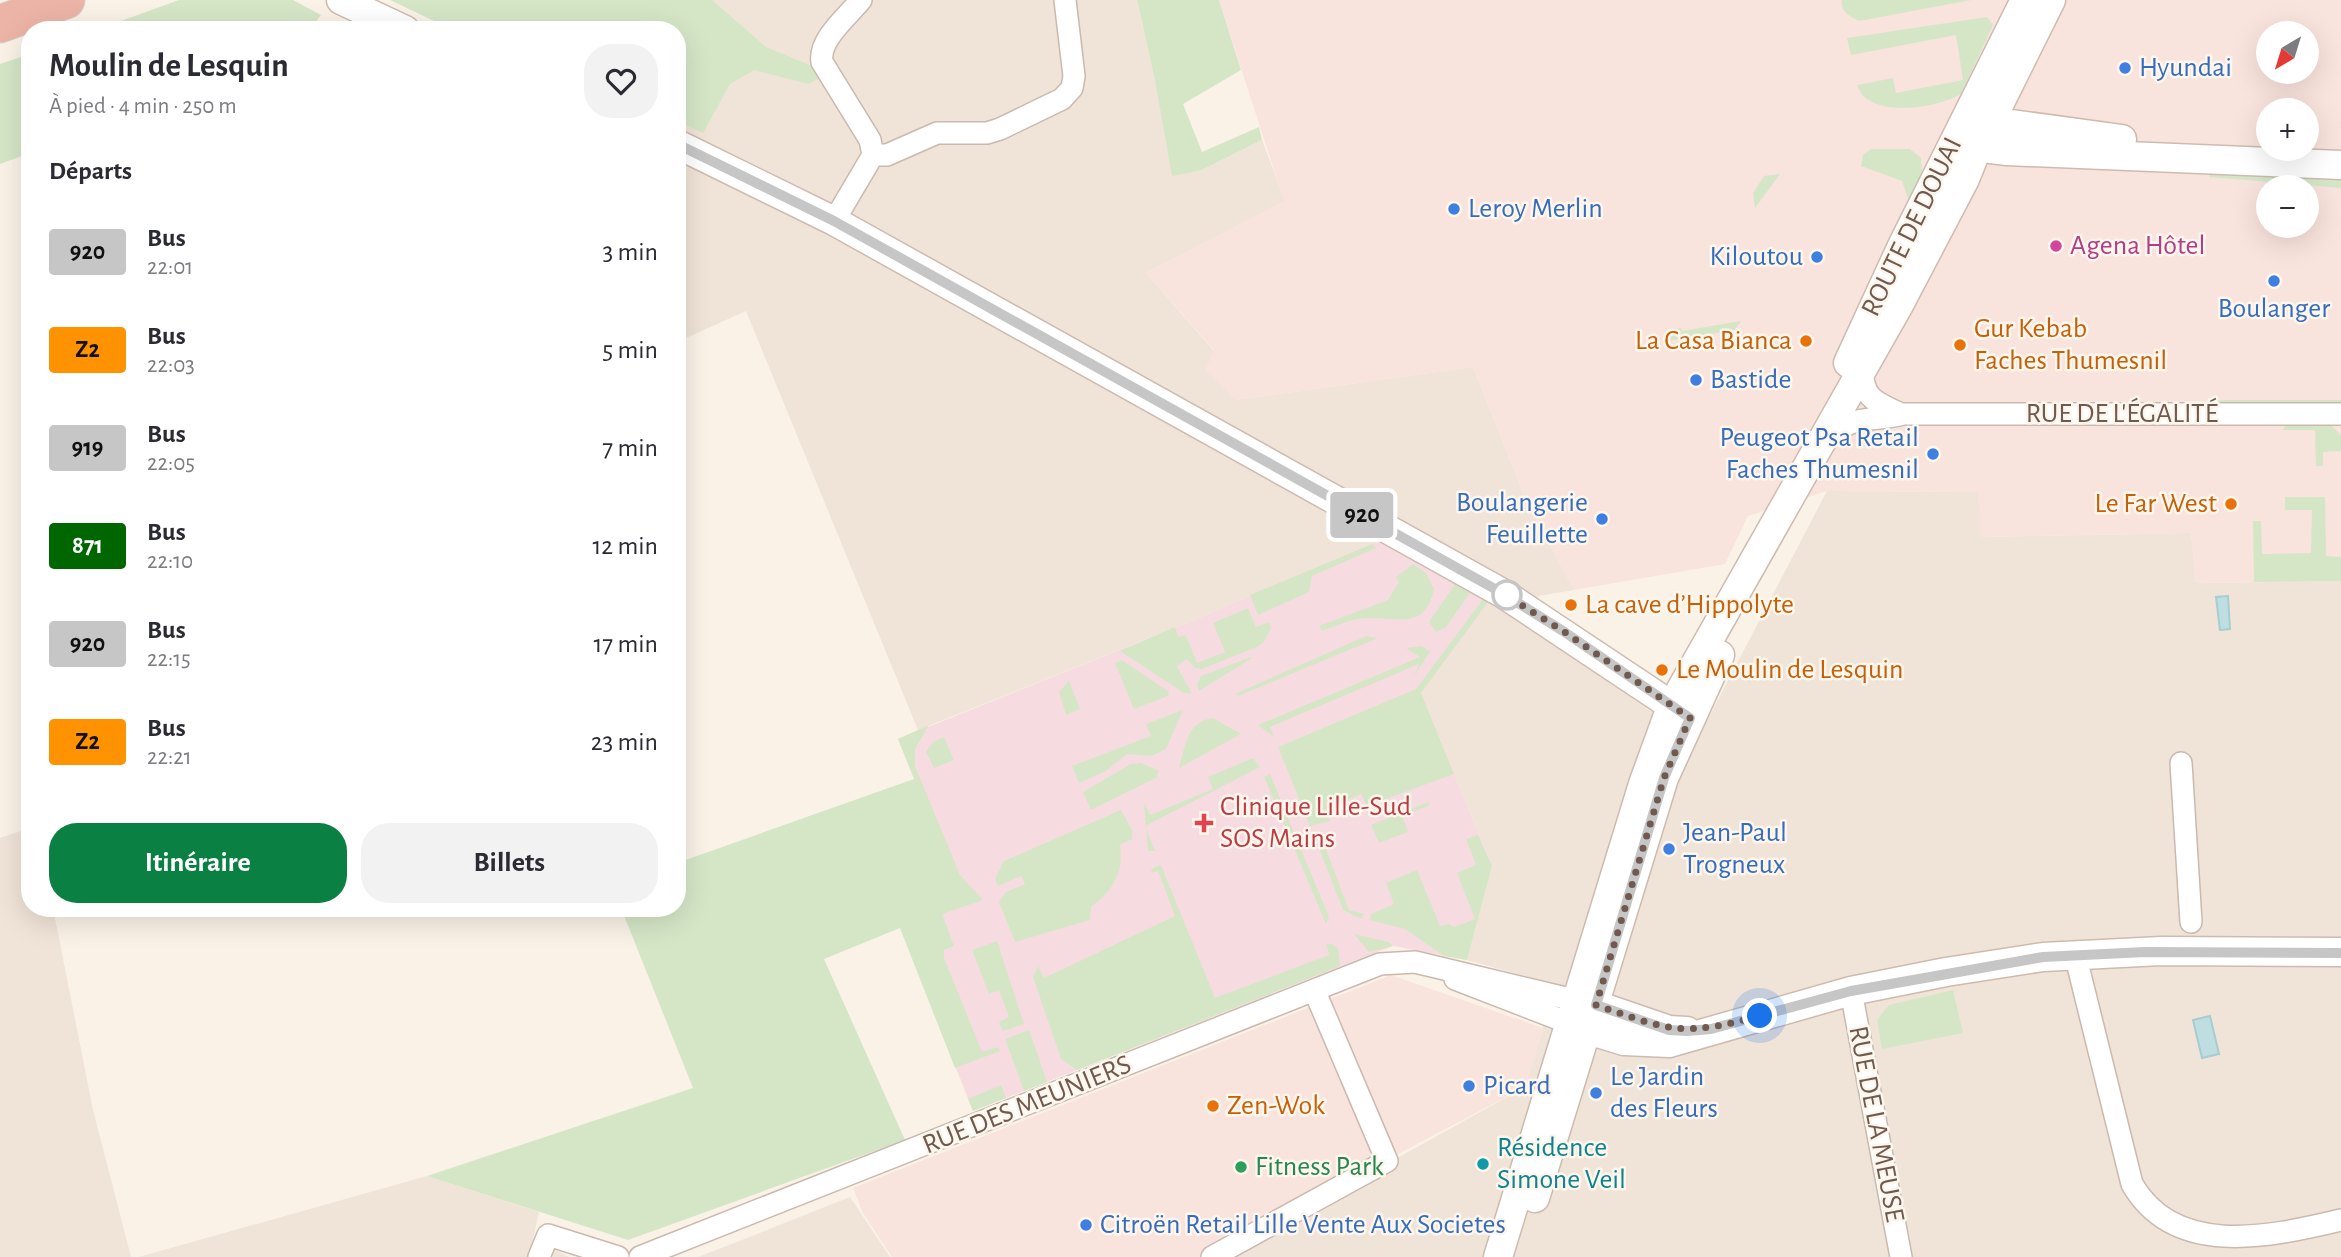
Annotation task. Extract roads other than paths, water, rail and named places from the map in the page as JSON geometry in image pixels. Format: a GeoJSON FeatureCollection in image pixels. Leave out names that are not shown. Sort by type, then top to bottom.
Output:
{"type":"FeatureCollection","features":[{"type":"Feature","properties":{"kind":"highway"},"geometry":{"type":"LineString","coordinates":[[0,24],[66,0]]}},
{"type":"Feature","properties":{"kind":"street"},"geometry":{"type":"LineString","coordinates":[[341,0],[386,21]]}},
{"type":"Feature","properties":{"kind":"street"},"geometry":{"type":"LineString","coordinates":[[834,221],[873,155],[870,140],[822,62],[821,54],[825,43],[861,0]]}},
{"type":"Feature","properties":{"kind":"street"},"geometry":{"type":"LineString","coordinates":[[873,155],[887,155],[937,133],[993,132],[1062,99],[1072,88],[1074,76],[1065,0]]}},
{"type":"Feature","properties":{"kind":"street","name":"ROUTE DE DOUAI"},"geometry":{"type":"LineString","coordinates":[[1809,459],[1823,416],[1869,313],[1978,119],[2025,0]]}},
{"type":"Feature","properties":{"kind":"street"},"geometry":{"type":"LineString","coordinates":[[2051,0],[1978,119],[2145,141],[2256,146]]}},
{"type":"Feature","properties":{"kind":"street"},"geometry":{"type":"LineString","coordinates":[[1514,1257],[1581,1022],[1643,784],[1809,459],[1965,179],[1965,146],[2341,165]]}},
{"type":"Feature","properties":{"kind":"street"},"geometry":{"type":"LineString","coordinates":[[2319,147],[2341,148]]}},
{"type":"Feature","properties":{"kind":"street"},"geometry":{"type":"LineString","coordinates":[[686,148],[834,221],[1514,600],[1680,712]]}},
{"type":"Feature","properties":{"kind":"street","name":"RUE DE L'ÉGALITÉ"},"geometry":{"type":"LineString","coordinates":[[1862,368],[1863,387],[1873,400],[1903,414]]}},
{"type":"Feature","properties":{"kind":"street","name":"RUE DE L'ÉGALITÉ"},"geometry":{"type":"LineString","coordinates":[[1809,459],[1844,424],[1861,418],[1903,414],[2341,414]]}},
{"type":"Feature","properties":{"kind":"street"},"geometry":{"type":"LineString","coordinates":[[2181,763],[2191,922]]}},
{"type":"Feature","properties":{"kind":"street"},"geometry":{"type":"LineString","coordinates":[[1581,1022],[1624,1041],[1669,1043],[1851,991],[2001,962],[2075,954],[2341,953]]}},
{"type":"Feature","properties":{"kind":"street"},"geometry":{"type":"LineString","coordinates":[[2075,954],[2132,1184],[2156,1218],[2186,1238],[2219,1246],[2341,1220]]}},
{"type":"Feature","properties":{"kind":"street","name":"RUE DES MEUNIERS"},"geometry":{"type":"LineString","coordinates":[[640,1257],[1315,992],[1380,964],[1415,962],[1504,1000],[1581,1022]]}},
{"type":"Feature","properties":{"kind":"street","name":"RUE DE LA MEUSE"},"geometry":{"type":"LineString","coordinates":[[1851,991],[1901,1257]]}},
{"type":"Feature","properties":{"kind":"street"},"geometry":{"type":"LineString","coordinates":[[1212,1257],[1387,1161],[1315,992]]}},
{"type":"Feature","properties":{"kind":"street"},"geometry":{"type":"LineString","coordinates":[[1581,1022],[1669,1030],[1711,1029]]}},
{"type":"Feature","properties":{"kind":"street"},"geometry":{"type":"LineString","coordinates":[[1497,1257],[1548,1087],[1581,1022]]}},
{"type":"Feature","properties":{"kind":"street"},"geometry":{"type":"LineString","coordinates":[[539,1257],[548,1235],[618,1257]]}},
{"type":"Feature","properties":{"kind":"water"},"geometry":{"type":"Polygon","coordinates":[[[2228,596],[2230,629],[2220,630],[2216,597],[2228,596]]]}},
{"type":"Feature","properties":{"kind":"water"},"geometry":{"type":"Polygon","coordinates":[[[2210,1016],[2219,1054],[2202,1058],[2193,1020],[2210,1016]]]}},
{"type":"Feature","properties":{"kind":"place","name":"Hyundai"},"geometry":{"type":"Point","coordinates":[2125,68]}},
{"type":"Feature","properties":{"kind":"place","name":"Leroy Merlin"},"geometry":{"type":"Point","coordinates":[1454,209]}},
{"type":"Feature","properties":{"kind":"place","name":"Agena Hôtel"},"geometry":{"type":"Point","coordinates":[2056,246]}},
{"type":"Feature","properties":{"kind":"place","name":"Kiloutou"},"geometry":{"type":"Point","coordinates":[1817,257]}},
{"type":"Feature","properties":{"kind":"place","name":"Boulanger"},"geometry":{"type":"Point","coordinates":[2274,281]}},
{"type":"Feature","properties":{"kind":"place","name":"La Casa Bianca"},"geometry":{"type":"Point","coordinates":[1806,341]}},
{"type":"Feature","properties":{"kind":"place","name":"Gur Kebab Faches Thumesnil"},"geometry":{"type":"Point","coordinates":[1960,345]}},
{"type":"Feature","properties":{"kind":"place","name":"Bastide"},"geometry":{"type":"Point","coordinates":[1696,380]}},
{"type":"Feature","properties":{"kind":"place","name":"Peugeot Psa Retail Faches Thumesnil"},"geometry":{"type":"Point","coordinates":[1933,454]}},
{"type":"Feature","properties":{"kind":"place","name":"Le Far West"},"geometry":{"type":"Point","coordinates":[2231,504]}},
{"type":"Feature","properties":{"kind":"place","name":"Boulangerie Feuillette"},"geometry":{"type":"Point","coordinates":[1602,519]}},
{"type":"Feature","properties":{"kind":"place","name":"La cave d’Hippolyte"},"geometry":{"type":"Point","coordinates":[1571,605]}},
{"type":"Feature","properties":{"kind":"place","name":"Le Moulin de Lesquin"},"geometry":{"type":"Point","coordinates":[1662,670]}},
{"type":"Feature","properties":{"kind":"place","name":"Clinique Lille-Sud SOS Mains"},"geometry":{"type":"Point","coordinates":[1204,823]}},
{"type":"Feature","properties":{"kind":"place","name":"Jean-Paul Trogneux"},"geometry":{"type":"Point","coordinates":[1669,849]}},
{"type":"Feature","properties":{"kind":"place","name":"Picard"},"geometry":{"type":"Point","coordinates":[1469,1086]}},
{"type":"Feature","properties":{"kind":"place","name":"Le Jardin des Fleurs"},"geometry":{"type":"Point","coordinates":[1596,1093]}},
{"type":"Feature","properties":{"kind":"place","name":"Zen-Wok"},"geometry":{"type":"Point","coordinates":[1213,1106]}},
{"type":"Feature","properties":{"kind":"place","name":"Résidence Simone Veil"},"geometry":{"type":"Point","coordinates":[1483,1164]}},
{"type":"Feature","properties":{"kind":"place","name":"Fitness Park"},"geometry":{"type":"Point","coordinates":[1241,1167]}},
{"type":"Feature","properties":{"kind":"place","name":"Citroën Retail Lille Vente Aux Societes"},"geometry":{"type":"Point","coordinates":[1086,1225]}}]}
